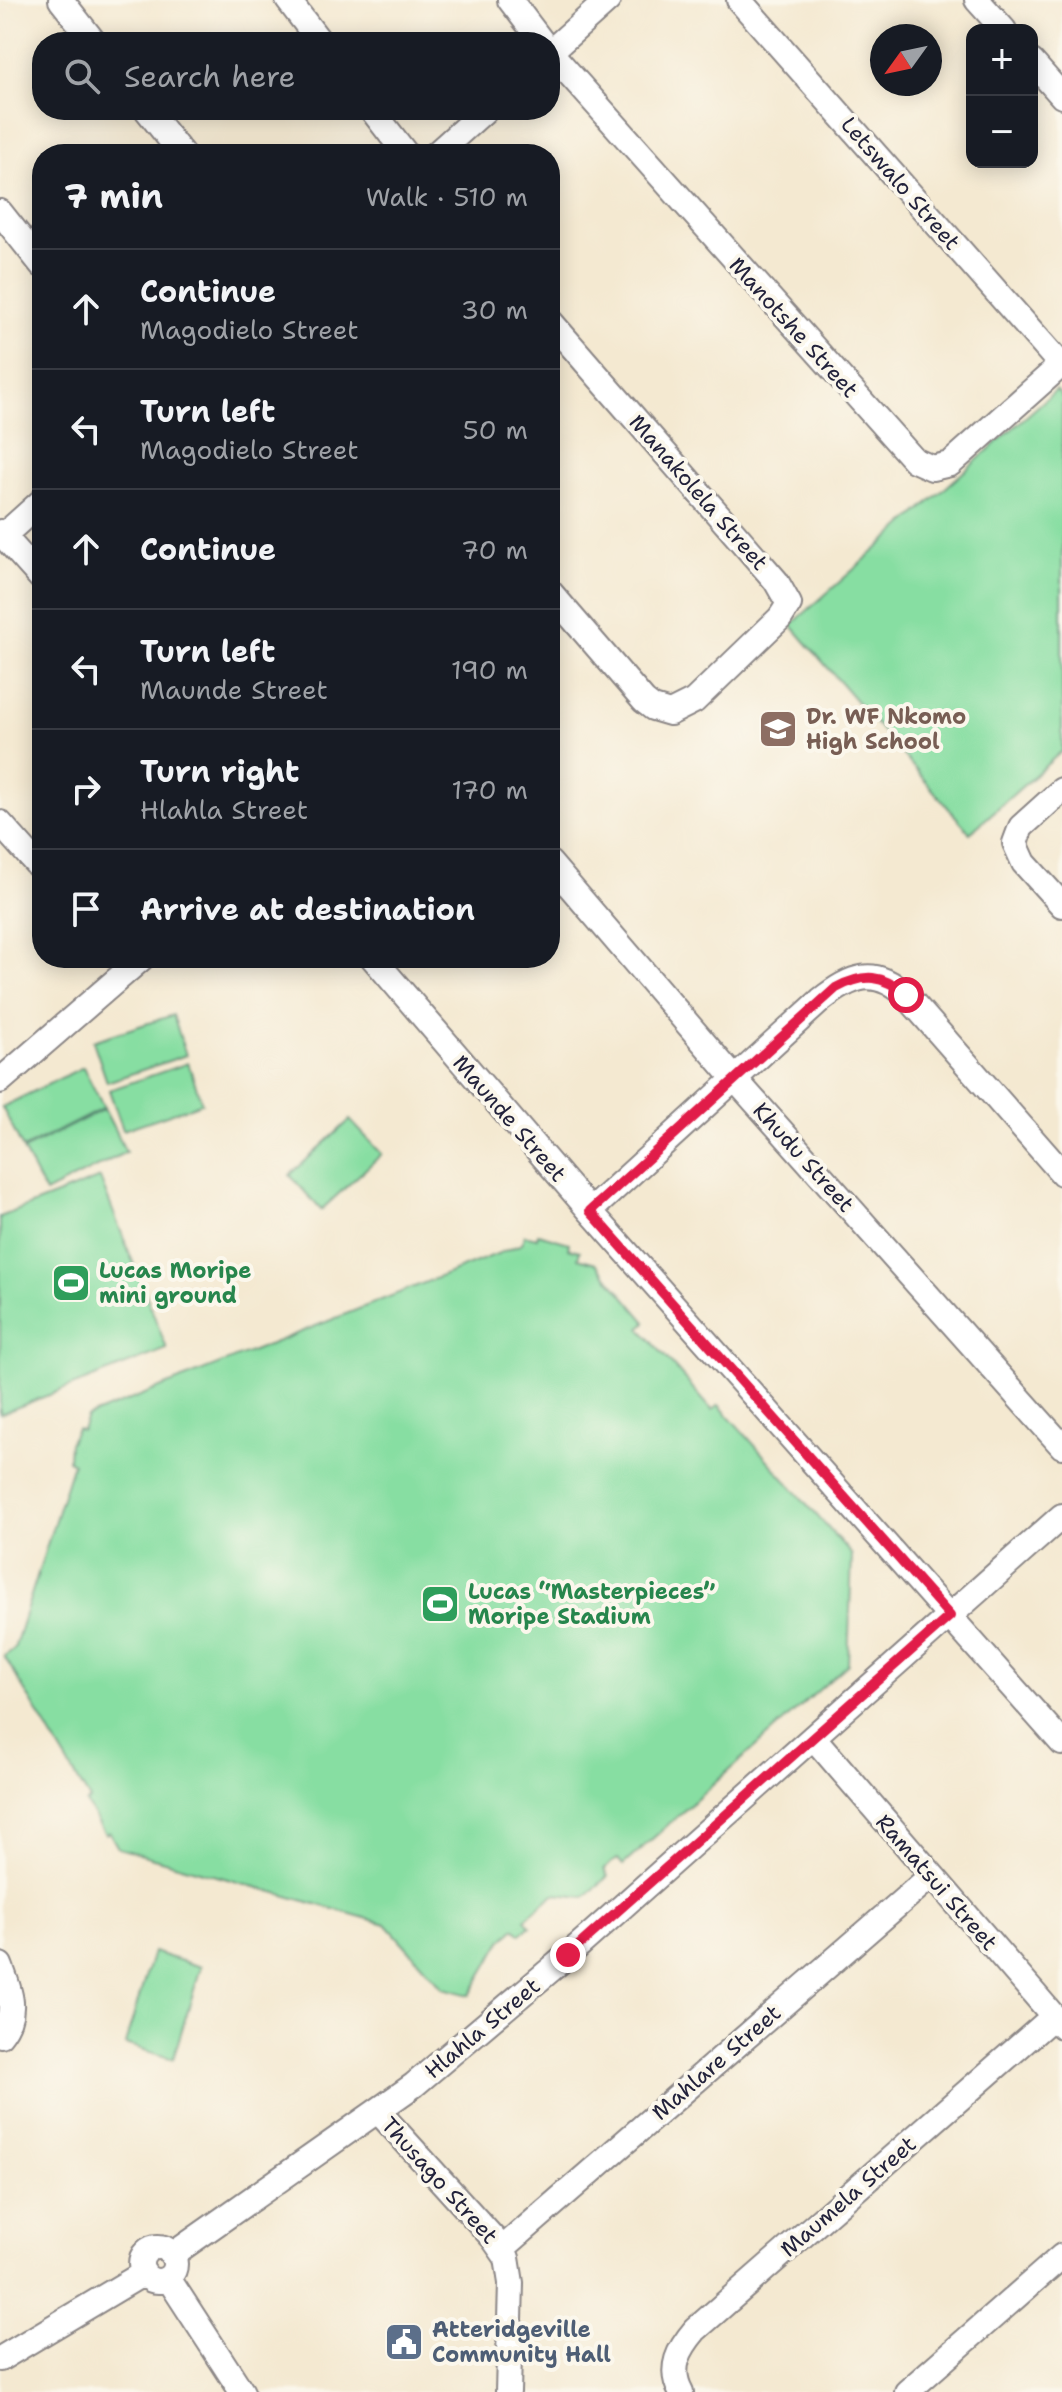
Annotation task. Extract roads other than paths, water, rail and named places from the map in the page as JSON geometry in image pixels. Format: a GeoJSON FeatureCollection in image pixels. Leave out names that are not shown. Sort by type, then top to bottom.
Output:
{"type":"FeatureCollection","features":[{"type":"Feature","properties":{"kind":"street"},"geometry":{"type":"LineString","coordinates":[[61,0],[86,32]]}},
{"type":"Feature","properties":{"kind":"street"},"geometry":{"type":"LineString","coordinates":[[288,0],[312,32]]}},
{"type":"Feature","properties":{"kind":"street"},"geometry":{"type":"LineString","coordinates":[[510,0],[534,32]]}},
{"type":"Feature","properties":{"kind":"street"},"geometry":{"type":"LineString","coordinates":[[560,43],[608,0]]}},
{"type":"Feature","properties":{"kind":"street","name":"Letswalo Street"},"geometry":{"type":"LineString","coordinates":[[739,0],[1062,365]]}},
{"type":"Feature","properties":{"kind":"street"},"geometry":{"type":"LineString","coordinates":[[977,0],[999,24]]}},
{"type":"Feature","properties":{"kind":"street","name":"Manotshe Street"},"geometry":{"type":"LineString","coordinates":[[560,63],[914,460],[932,468],[950,464],[1062,365]]}},
{"type":"Feature","properties":{"kind":"street"},"geometry":{"type":"LineString","coordinates":[[1038,69],[1062,96]]}},
{"type":"Feature","properties":{"kind":"street"},"geometry":{"type":"LineString","coordinates":[[155,120],[174,144]]}},
{"type":"Feature","properties":{"kind":"street"},"geometry":{"type":"LineString","coordinates":[[380,120],[398,144]]}},
{"type":"Feature","properties":{"kind":"street"},"geometry":{"type":"LineString","coordinates":[[447,144],[474,120]]}},
{"type":"Feature","properties":{"kind":"street"},"geometry":{"type":"LineString","coordinates":[[0,212],[32,252]]}},
{"type":"Feature","properties":{"kind":"street","name":"Manakolela Street"},"geometry":{"type":"LineString","coordinates":[[560,333],[776,581],[789,604],[786,611],[687,706],[670,713],[653,708],[560,603]]}},
{"type":"Feature","properties":{"kind":"street"},"geometry":{"type":"LineString","coordinates":[[32,509],[2,534],[32,568]]}},
{"type":"Feature","properties":{"kind":"street"},"geometry":{"type":"LineString","coordinates":[[1062,790],[1021,827],[1015,843],[1024,863],[1062,905]]}},
{"type":"Feature","properties":{"kind":"street"},"geometry":{"type":"LineString","coordinates":[[0,823],[32,859]]}},
{"type":"Feature","properties":{"kind":"street","name":"Khudu Street"},"geometry":{"type":"LineString","coordinates":[[560,875],[734,1078],[1062,1446]]}},
{"type":"Feature","properties":{"kind":"street"},"geometry":{"type":"LineString","coordinates":[[0,1081],[123,968]]}},
{"type":"Feature","properties":{"kind":"street","name":"Maunde Street"},"geometry":{"type":"LineString","coordinates":[[382,968],[590,1211],[1062,1743]]}},
{"type":"Feature","properties":{"kind":"street"},"geometry":{"type":"LineString","coordinates":[[590,1211],[836,988],[866,976],[894,984],[906,995],[1062,1173]]}},
{"type":"Feature","properties":{"kind":"street","name":"Hlahla Street"},"geometry":{"type":"LineString","coordinates":[[170,2266],[414,2085],[568,1955],[1062,1516]]}},
{"type":"Feature","properties":{"kind":"street","name":"Ramatsui Street"},"geometry":{"type":"LineString","coordinates":[[813,1737],[1058,2021]]}},
{"type":"Feature","properties":{"kind":"street","name":"Mahlare Street"},"geometry":{"type":"LineString","coordinates":[[502,2249],[931,1876]]}},
{"type":"Feature","properties":{"kind":"street"},"geometry":{"type":"LineString","coordinates":[[0,1965],[13,2008],[11,2021],[0,2035]]}},
{"type":"Feature","properties":{"kind":"street","name":"Maumela Street"},"geometry":{"type":"LineString","coordinates":[[681,2392],[677,2385],[675,2361],[679,2350],[695,2330],[1058,2021]]}},
{"type":"Feature","properties":{"kind":"street","name":"Thusago Street"},"geometry":{"type":"LineString","coordinates":[[378,2111],[502,2249],[511,2283],[508,2392]]}},
{"type":"Feature","properties":{"kind":"street"},"geometry":{"type":"LineString","coordinates":[[907,2392],[1062,2256]]}},
{"type":"Feature","properties":{"kind":"street"},"geometry":{"type":"LineString","coordinates":[[0,2359],[144,2273],[155,2281],[170,2266],[242,2392]]}},
{"type":"Feature","properties":{"kind":"place","name":"Dr. WF Nkomo High School"},"geometry":{"type":"Point","coordinates":[778,729]}},
{"type":"Feature","properties":{"kind":"place","name":"Lucas Moripe mini ground"},"geometry":{"type":"Point","coordinates":[71,1283]}},
{"type":"Feature","properties":{"kind":"place","name":"Lucas “Masterpieces” Moripe Stadium"},"geometry":{"type":"Point","coordinates":[440,1604]}},
{"type":"Feature","properties":{"kind":"place","name":"Atteridgeville Community Hall"},"geometry":{"type":"Point","coordinates":[404,2342]}}]}
